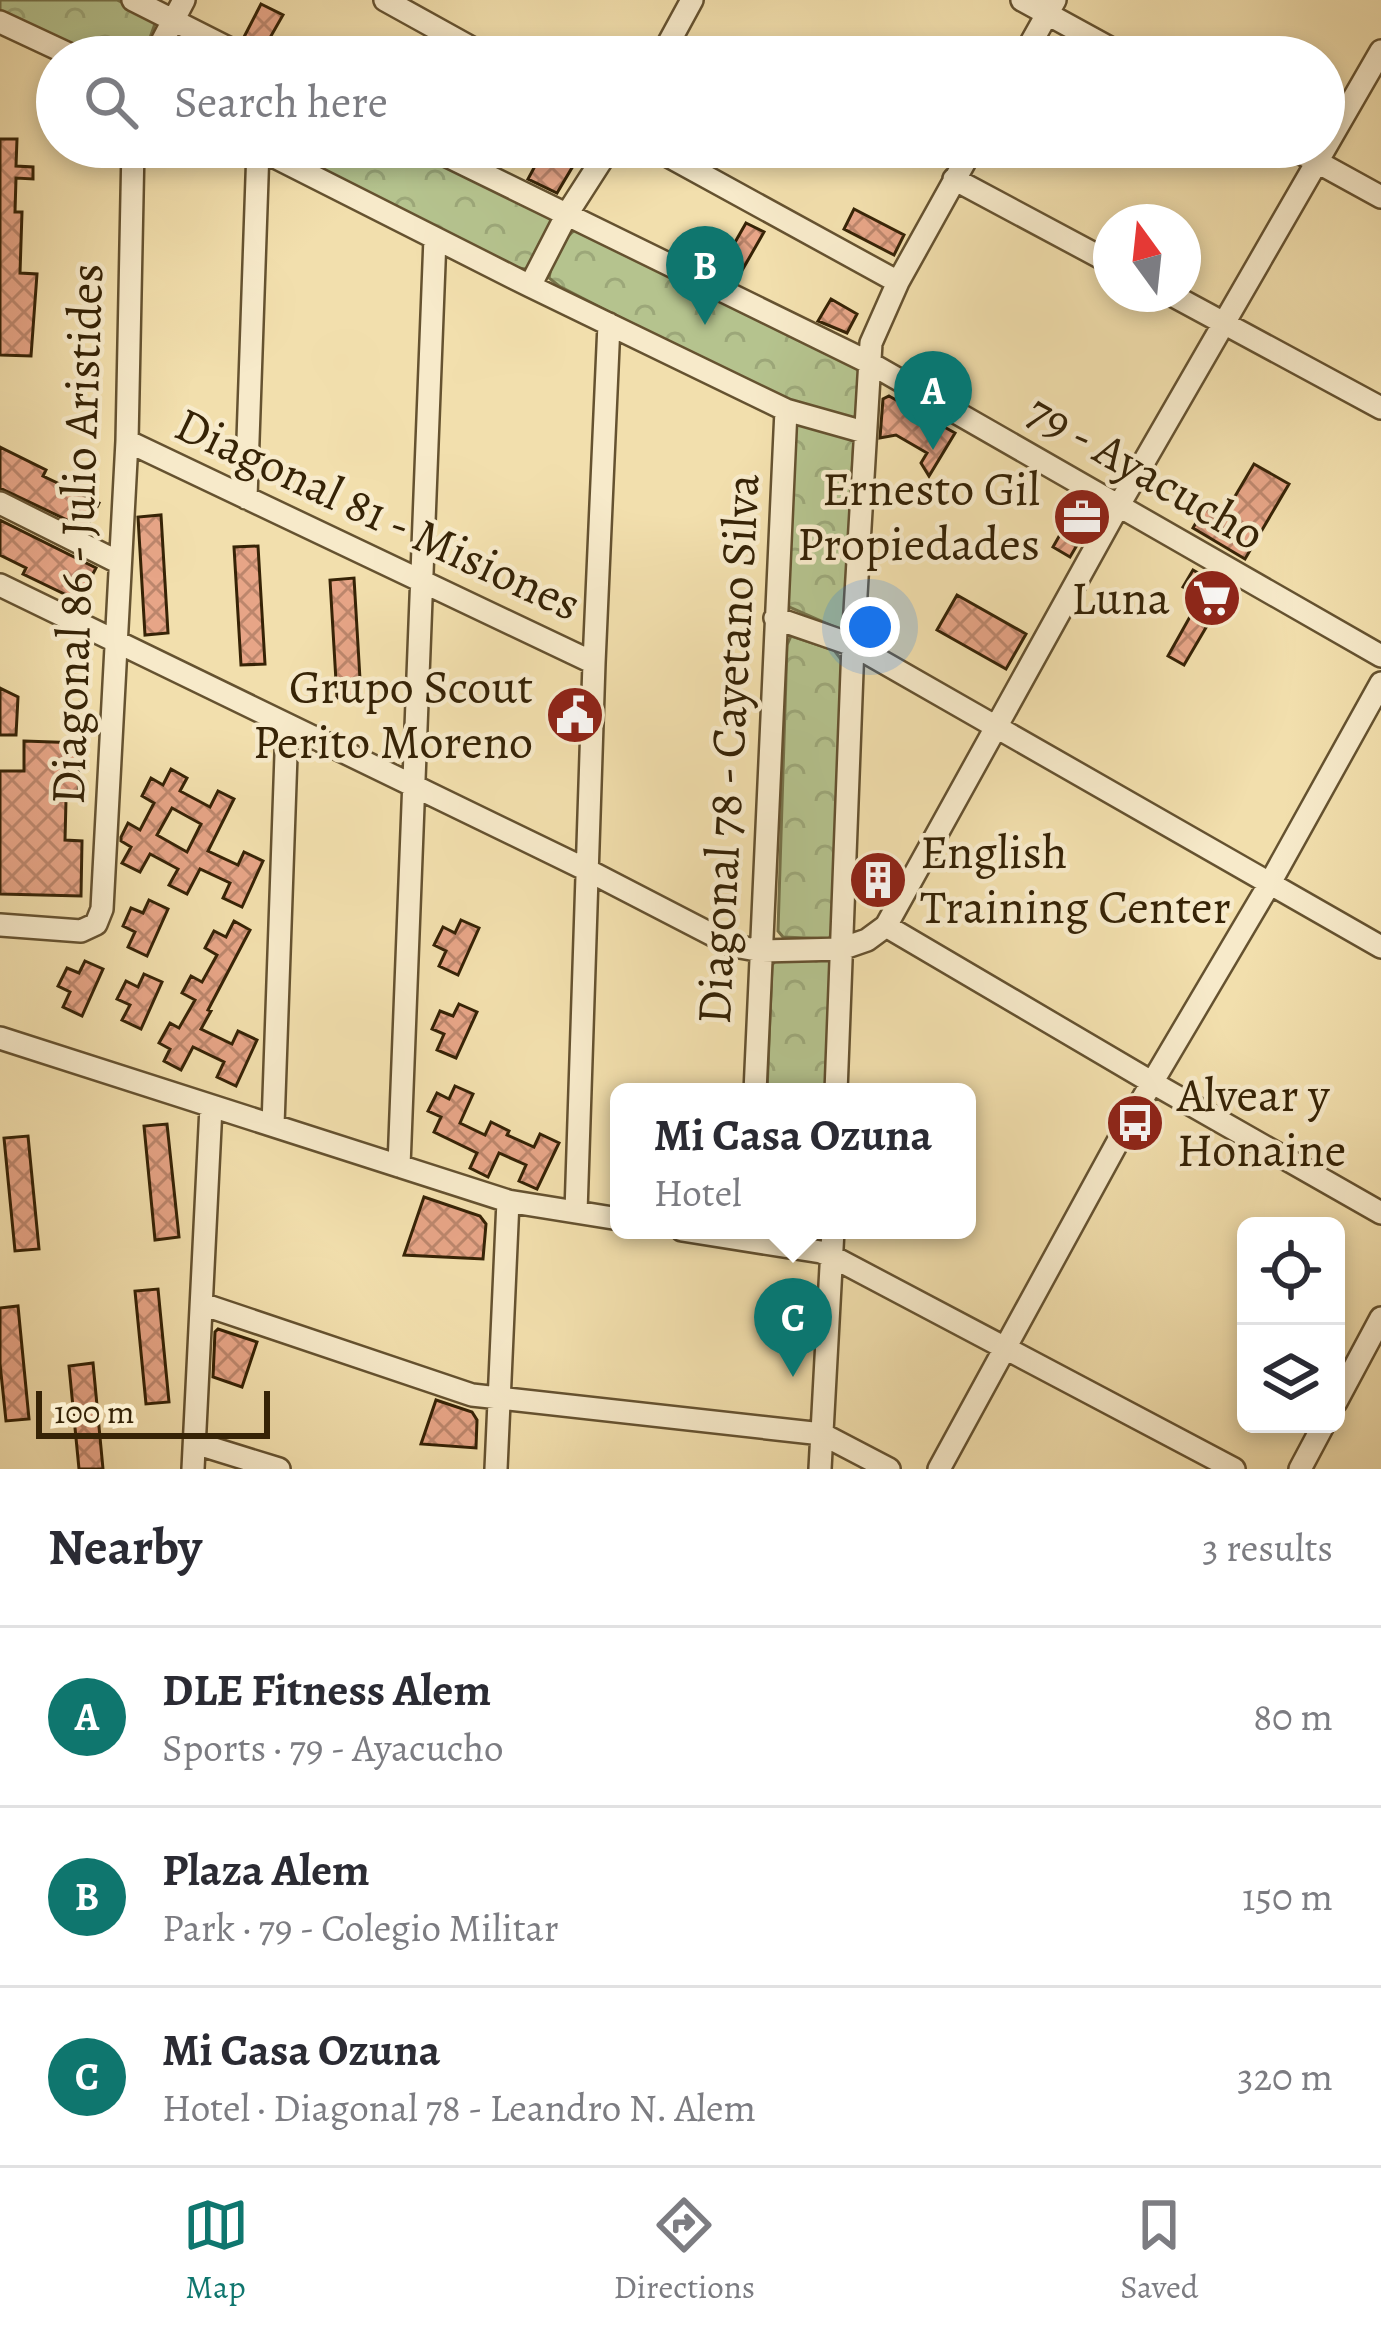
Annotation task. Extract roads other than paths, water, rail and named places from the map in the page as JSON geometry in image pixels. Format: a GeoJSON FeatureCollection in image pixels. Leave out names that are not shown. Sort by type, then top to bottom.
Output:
{"type":"FeatureCollection","features":[{"type":"Feature","properties":{"kind":"street"},"geometry":{"type":"LineString","coordinates":[[133,0],[179,10],[216,36]]}},
{"type":"Feature","properties":{"kind":"street"},"geometry":{"type":"LineString","coordinates":[[385,0],[450,36]]}},
{"type":"Feature","properties":{"kind":"street"},"geometry":{"type":"LineString","coordinates":[[672,36],[692,0]]}},
{"type":"Feature","properties":{"kind":"street"},"geometry":{"type":"LineString","coordinates":[[1022,0],[1051,7],[1094,36]]}},
{"type":"Feature","properties":{"kind":"street"},"geometry":{"type":"LineString","coordinates":[[1035,36],[1051,7]]}},
{"type":"Feature","properties":{"kind":"street"},"geometry":{"type":"LineString","coordinates":[[0,22],[36,39]]}},
{"type":"Feature","properties":{"kind":"street"},"geometry":{"type":"LineString","coordinates":[[1345,113],[1381,51]]}},
{"type":"Feature","properties":{"kind":"street","name":"Diagonal 86 - Julio Aristides"},"geometry":{"type":"LineString","coordinates":[[0,925],[81,931],[96,924],[102,909],[127,441],[133,168]]}},
{"type":"Feature","properties":{"kind":"street"},"geometry":{"type":"LineString","coordinates":[[246,498],[256,168]]}},
{"type":"Feature","properties":{"kind":"street"},"geometry":{"type":"LineString","coordinates":[[297,168],[786,410],[864,432]]}},
{"type":"Feature","properties":{"kind":"street","name":"79 - Ayacucho"},"geometry":{"type":"LineString","coordinates":[[472,168],[868,362],[1381,656]]}},
{"type":"Feature","properties":{"kind":"street"},"geometry":{"type":"LineString","coordinates":[[530,286],[597,168]]}},
{"type":"Feature","properties":{"kind":"street"},"geometry":{"type":"LineString","coordinates":[[690,168],[898,282]]}},
{"type":"Feature","properties":{"kind":"street"},"geometry":{"type":"LineString","coordinates":[[836,1083],[868,362],[871,343],[898,282],[961,168]]}},
{"type":"Feature","properties":{"kind":"street"},"geometry":{"type":"LineString","coordinates":[[0,585],[734,946],[762,951],[842,949],[867,940],[886,926],[1119,505],[1314,168]]}},
{"type":"Feature","properties":{"kind":"street"},"geometry":{"type":"LineString","coordinates":[[1328,168],[1381,197]]}},
{"type":"Feature","properties":{"kind":"street"},"geometry":{"type":"LineString","coordinates":[[954,179],[1093,253]]}},
{"type":"Feature","properties":{"kind":"street"},"geometry":{"type":"LineString","coordinates":[[399,1166],[435,238]]}},
{"type":"Feature","properties":{"kind":"street"},"geometry":{"type":"LineString","coordinates":[[1201,311],[1381,408]]}},
{"type":"Feature","properties":{"kind":"street"},"geometry":{"type":"LineString","coordinates":[[576,1212],[609,323]]}},
{"type":"Feature","properties":{"kind":"street","name":"Diagonal 78 - Cayetano Silva"},"geometry":{"type":"LineString","coordinates":[[755,1083],[786,410]]}},
{"type":"Feature","properties":{"kind":"street","name":"Diagonal 81 - Misiones"},"geometry":{"type":"LineString","coordinates":[[127,441],[594,663]]}},
{"type":"Feature","properties":{"kind":"street"},"geometry":{"type":"LineString","coordinates":[[0,503],[120,563]]}},
{"type":"Feature","properties":{"kind":"street"},"geometry":{"type":"LineString","coordinates":[[775,618],[853,645],[1381,947]]}},
{"type":"Feature","properties":{"kind":"street"},"geometry":{"type":"LineString","coordinates":[[939,1469],[1127,1125],[1381,683]]}},
{"type":"Feature","properties":{"kind":"street"},"geometry":{"type":"LineString","coordinates":[[273,1125],[287,727]]}},
{"type":"Feature","properties":{"kind":"street"},"geometry":{"type":"LineString","coordinates":[[886,926],[1381,1213]]}},
{"type":"Feature","properties":{"kind":"street"},"geometry":{"type":"LineString","coordinates":[[0,1038],[508,1201],[610,1218]]}},
{"type":"Feature","properties":{"kind":"street"},"geometry":{"type":"LineString","coordinates":[[193,1469],[211,1107]]}},
{"type":"Feature","properties":{"kind":"street"},"geometry":{"type":"LineString","coordinates":[[496,1469],[508,1201]]}},
{"type":"Feature","properties":{"kind":"street"},"geometry":{"type":"LineString","coordinates":[[764,1239],[833,1257],[1234,1469]]}},
{"type":"Feature","properties":{"kind":"street"},"geometry":{"type":"LineString","coordinates":[[820,1469],[833,1239]]}},
{"type":"Feature","properties":{"kind":"street"},"geometry":{"type":"LineString","coordinates":[[202,1304],[472,1395],[822,1434],[890,1469]]}},
{"type":"Feature","properties":{"kind":"street"},"geometry":{"type":"LineString","coordinates":[[1345,1385],[1381,1318]]}},
{"type":"Feature","properties":{"kind":"street"},"geometry":{"type":"LineString","coordinates":[[1300,1469],[1319,1433]]}},
{"type":"Feature","properties":{"kind":"street"},"geometry":{"type":"LineString","coordinates":[[195,1442],[279,1469]]}},
{"type":"Feature","properties":{"kind":"place","name":"Plaza Alem"},"geometry":{"type":"Point","coordinates":[705,325]}},
{"type":"Feature","properties":{"kind":"place","name":"DLE Fitness Alem"},"geometry":{"type":"Point","coordinates":[933,450]}},
{"type":"Feature","properties":{"kind":"place","name":"Ernesto Gil Propiedades"},"geometry":{"type":"Point","coordinates":[1082,517]}},
{"type":"Feature","properties":{"kind":"place","name":"Luna"},"geometry":{"type":"Point","coordinates":[1212,598]}},
{"type":"Feature","properties":{"kind":"place","name":"Grupo Scout Perito Moreno"},"geometry":{"type":"Point","coordinates":[575,715]}},
{"type":"Feature","properties":{"kind":"place","name":"English Training Center"},"geometry":{"type":"Point","coordinates":[878,880]}},
{"type":"Feature","properties":{"kind":"place","name":"Alvear y Honaine"},"geometry":{"type":"Point","coordinates":[1135,1123]}},
{"type":"Feature","properties":{"kind":"place","name":"Mi Casa Ozuna"},"geometry":{"type":"Point","coordinates":[793,1377]}}]}
